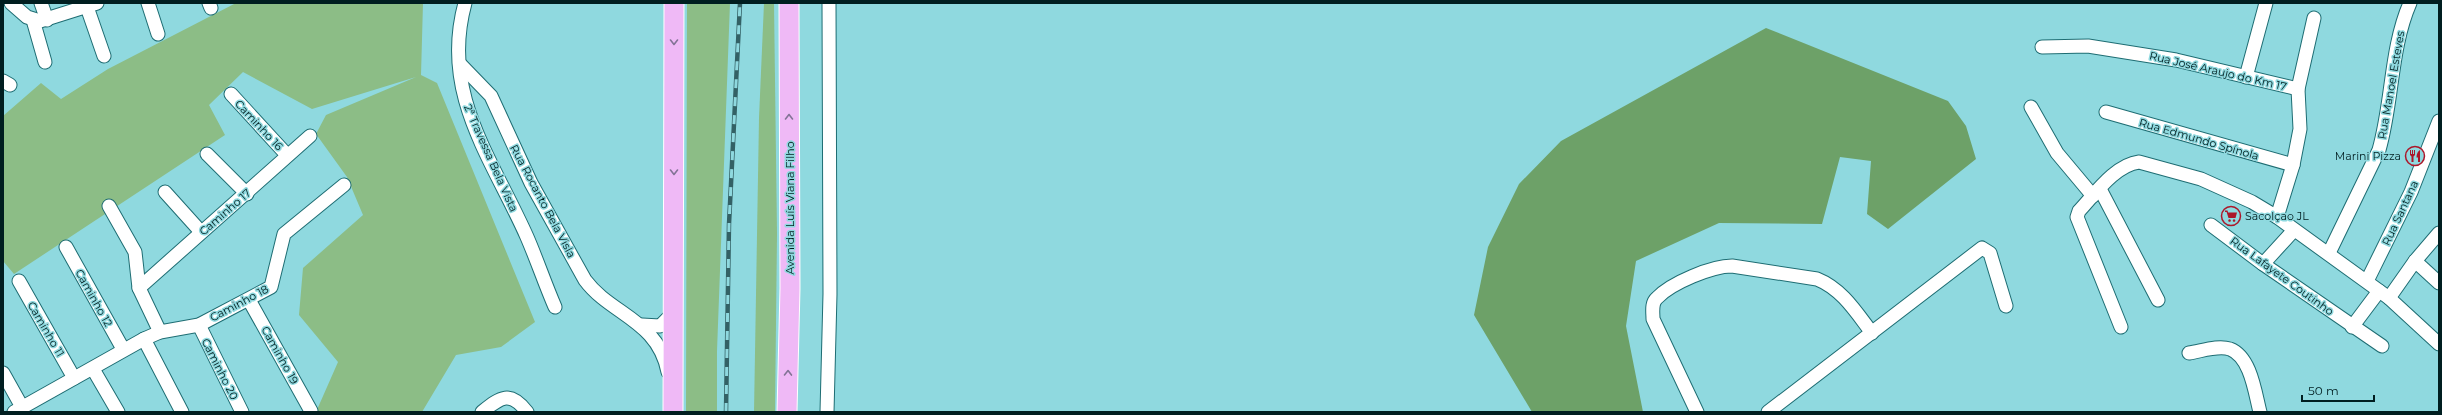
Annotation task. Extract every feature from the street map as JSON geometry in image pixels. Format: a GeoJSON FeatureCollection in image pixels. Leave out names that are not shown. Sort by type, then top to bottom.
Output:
{"type":"FeatureCollection","features":[{"type":"Feature","properties":{"kind":"highway"},"geometry":{"type":"LineString","coordinates":[[673,404],[674,3]]}},
{"type":"Feature","properties":{"kind":"highway","name":"Avenida Luís Viana Filho"},"geometry":{"type":"LineString","coordinates":[[787,412],[790,288],[789,3]]}},
{"type":"Feature","properties":{"kind":"street"},"geometry":{"type":"LineString","coordinates":[[11,3],[33,20],[45,62]]}},
{"type":"Feature","properties":{"kind":"street"},"geometry":{"type":"LineString","coordinates":[[41,3],[47,20]]}},
{"type":"Feature","properties":{"kind":"street"},"geometry":{"type":"LineString","coordinates":[[148,3],[158,34]]}},
{"type":"Feature","properties":{"kind":"street","name":"2ª Travessa Bela Vista"},"geometry":{"type":"LineString","coordinates":[[465,3],[459,27],[462,93],[490,161],[527,238],[555,307]]}},
{"type":"Feature","properties":{"kind":"street"},"geometry":{"type":"LineString","coordinates":[[827,412],[830,294],[829,3]]}},
{"type":"Feature","properties":{"kind":"street"},"geometry":{"type":"LineString","coordinates":[[2246,77],[2266,3]]}},
{"type":"Feature","properties":{"kind":"street","name":"Rua Manoel Esteves"},"geometry":{"type":"LineString","coordinates":[[2329,254],[2379,150],[2384,132],[2391,76],[2400,33],[2410,3]]}},
{"type":"Feature","properties":{"kind":"street"},"geometry":{"type":"LineString","coordinates":[[33,20],[47,20],[92,5],[104,56]]}},
{"type":"Feature","properties":{"kind":"street"},"geometry":{"type":"LineString","coordinates":[[2276,216],[2293,165],[2300,129],[2298,89],[2314,18]]}},
{"type":"Feature","properties":{"kind":"street","name":"Rua José Araujo do Km 17"},"geometry":{"type":"LineString","coordinates":[[2042,47],[2088,46],[2176,60],[2298,89]]}},
{"type":"Feature","properties":{"kind":"street","name":"Rua Rocanto Bela Visla"},"geometry":{"type":"LineString","coordinates":[[460,64],[491,96],[531,183],[585,280],[596,292],[642,325],[663,355],[673,404]]}},
{"type":"Feature","properties":{"kind":"street","name":"Caminho 16"},"geometry":{"type":"LineString","coordinates":[[231,94],[287,155]]}},
{"type":"Feature","properties":{"kind":"street"},"geometry":{"type":"LineString","coordinates":[[2031,107],[2057,153],[2096,193],[2158,300]]}},
{"type":"Feature","properties":{"kind":"street","name":"Rua Edmundo Spínola"},"geometry":{"type":"LineString","coordinates":[[2106,112],[2293,165]]}},
{"type":"Feature","properties":{"kind":"street","name":"Rua Santana"},"geometry":{"type":"LineString","coordinates":[[2367,281],[2411,192],[2439,121]]}},
{"type":"Feature","properties":{"kind":"street","name":"Caminho 17"},"geometry":{"type":"LineString","coordinates":[[139,288],[310,136]]}},
{"type":"Feature","properties":{"kind":"street"},"geometry":{"type":"LineString","coordinates":[[207,154],[246,194]]}},
{"type":"Feature","properties":{"kind":"street"},"geometry":{"type":"LineString","coordinates":[[2121,327],[2077,220],[2079,210],[2117,172],[2133,163],[2149,163],[2201,179],[2252,202],[2276,216],[2384,294],[2439,344]]}},
{"type":"Feature","properties":{"kind":"street","name":"Caminho 18"},"geometry":{"type":"LineString","coordinates":[[18,410],[74,378],[93,369],[123,349],[166,331],[199,325],[249,300],[273,284],[284,234],[344,185]]}},
{"type":"Feature","properties":{"kind":"street"},"geometry":{"type":"LineString","coordinates":[[165,192],[201,232]]}},
{"type":"Feature","properties":{"kind":"street"},"geometry":{"type":"LineString","coordinates":[[109,206],[136,257],[139,288],[166,331]]}},
{"type":"Feature","properties":{"kind":"street","name":"Rua Lafayete Coutinho"},"geometry":{"type":"LineString","coordinates":[[2211,225],[2352,327],[2382,346]]}},
{"type":"Feature","properties":{"kind":"street"},"geometry":{"type":"LineString","coordinates":[[2263,264],[2294,230]]}},
{"type":"Feature","properties":{"kind":"street"},"geometry":{"type":"LineString","coordinates":[[2352,327],[2415,261],[2439,232]]}},
{"type":"Feature","properties":{"kind":"street","name":"Caminho 12"},"geometry":{"type":"LineString","coordinates":[[66,247],[123,349]]}},
{"type":"Feature","properties":{"kind":"street"},"geometry":{"type":"LineString","coordinates":[[1768,412],[1982,248],[1990,253],[2006,306]]}},
{"type":"Feature","properties":{"kind":"street"},"geometry":{"type":"LineString","coordinates":[[2415,261],[2439,283]]}},
{"type":"Feature","properties":{"kind":"street"},"geometry":{"type":"LineString","coordinates":[[1697,412],[1653,319],[1653,304],[1656,298],[1674,286],[1692,277],[1722,266],[1732,266],[1817,278],[1828,283],[1843,296],[1872,333]]}},
{"type":"Feature","properties":{"kind":"street","name":"Caminho 11"},"geometry":{"type":"LineString","coordinates":[[19,280],[74,378]]}},
{"type":"Feature","properties":{"kind":"street","name":"Caminho 19"},"geometry":{"type":"LineString","coordinates":[[249,300],[311,411]]}},
{"type":"Feature","properties":{"kind":"street"},"geometry":{"type":"LineString","coordinates":[[642,325],[660,326],[674,312]]}},
{"type":"Feature","properties":{"kind":"street","name":"Caminho 20"},"geometry":{"type":"LineString","coordinates":[[199,325],[242,412]]}},
{"type":"Feature","properties":{"kind":"street"},"geometry":{"type":"LineString","coordinates":[[144,339],[182,412]]}},
{"type":"Feature","properties":{"kind":"street"},"geometry":{"type":"LineString","coordinates":[[2189,352],[2216,348],[2229,349],[2238,353],[2243,360],[2250,377],[2260,412]]}},
{"type":"Feature","properties":{"kind":"street"},"geometry":{"type":"LineString","coordinates":[[93,369],[118,412]]}},
{"type":"Feature","properties":{"kind":"street"},"geometry":{"type":"LineString","coordinates":[[3,373],[18,410]]}},
{"type":"Feature","properties":{"kind":"street"},"geometry":{"type":"LineString","coordinates":[[482,412],[499,399],[508,398],[520,402],[528,412]]}},
{"type":"Feature","properties":{"kind":"green space"},"geometry":{"type":"Polygon","coordinates":[[[236,3],[423,3],[421,75],[437,83],[535,322],[501,347],[456,355],[422,412],[316,412],[338,362],[299,315],[303,268],[363,215],[347,177],[316,134],[326,115],[416,77],[312,109],[243,72],[209,105],[225,135],[14,274],[3,261],[3,116],[41,83],[61,99],[108,69],[236,3]]]}},
{"type":"Feature","properties":{"kind":"green space"},"geometry":{"type":"Polygon","coordinates":[[[687,3],[730,3],[717,351],[717,412],[686,412],[687,3]]]}},
{"type":"Feature","properties":{"kind":"green space"},"geometry":{"type":"Polygon","coordinates":[[[764,3],[774,3],[777,234],[775,412],[754,412],[759,118],[764,3]]]}},
{"type":"Feature","properties":{"kind":"green space"},"geometry":{"type":"Polygon","coordinates":[[[1766,28],[1948,101],[1966,126],[1976,159],[1888,229],[1867,214],[1871,161],[1840,157],[1822,224],[1719,223],[1636,261],[1626,326],[1643,412],[1532,412],[1474,315],[1488,247],[1519,184],[1561,141],[1766,28]]]}},
{"type":"Feature","properties":{"kind":"railway"},"geometry":{"type":"LineString","coordinates":[[726,412],[729,224],[740,3]]}},
{"type":"Feature","properties":{"kind":"place","name":"Marini Pizza"},"geometry":{"type":"Point","coordinates":[2415,156]}},
{"type":"Feature","properties":{"kind":"place","name":"Sacolçao JL"},"geometry":{"type":"Point","coordinates":[2231,216]}}]}
